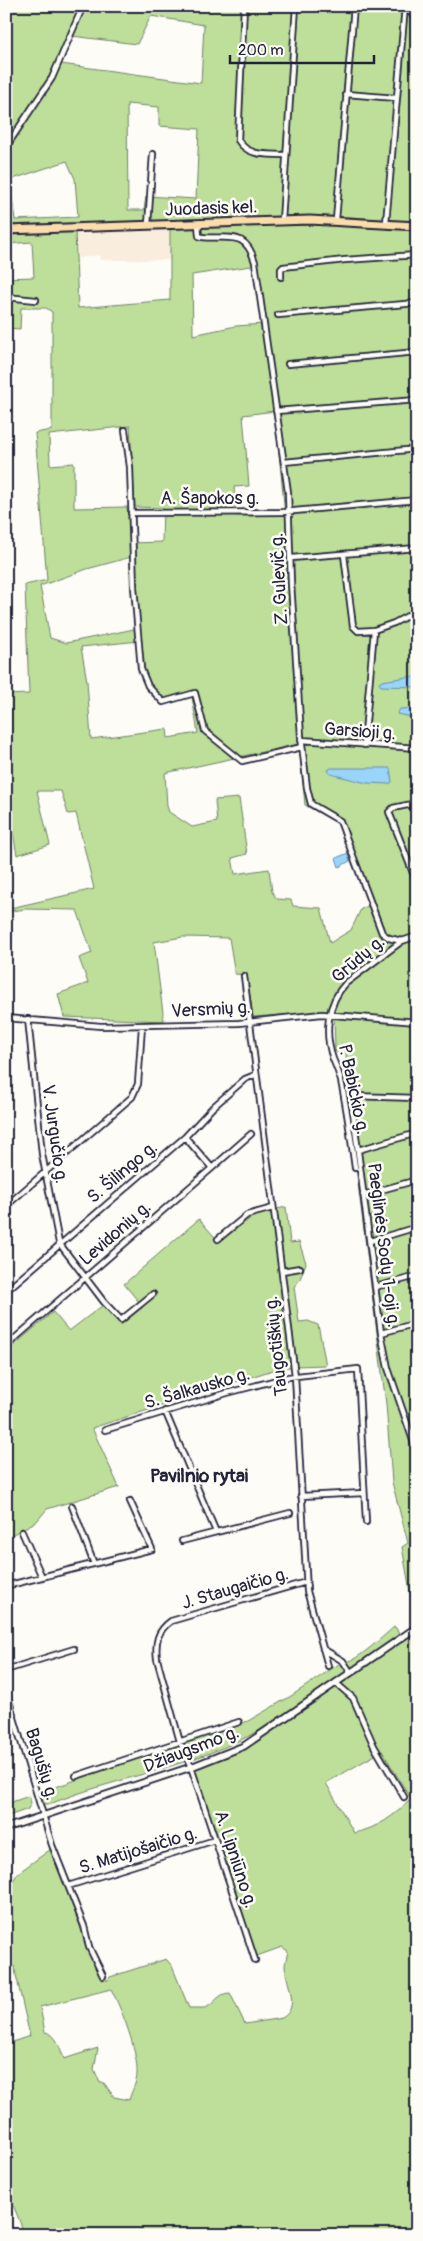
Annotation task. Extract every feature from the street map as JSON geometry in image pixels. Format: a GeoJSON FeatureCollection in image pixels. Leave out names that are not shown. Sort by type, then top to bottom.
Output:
{"type":"FeatureCollection","features":[{"type":"Feature","properties":{"kind":"main road","name":"Juodasis kel."},"geometry":{"type":"LineString","coordinates":[[6,230],[336,220],[417,226]]}},
{"type":"Feature","properties":{"kind":"street"},"geometry":{"type":"LineString","coordinates":[[6,146],[52,78],[83,6]]}},
{"type":"Feature","properties":{"kind":"street"},"geometry":{"type":"LineString","coordinates":[[244,6],[238,140],[246,150],[256,154],[285,155]]}},
{"type":"Feature","properties":{"kind":"street"},"geometry":{"type":"LineString","coordinates":[[282,221],[296,6]]}},
{"type":"Feature","properties":{"kind":"street"},"geometry":{"type":"LineString","coordinates":[[336,220],[354,6]]}},
{"type":"Feature","properties":{"kind":"street"},"geometry":{"type":"LineString","coordinates":[[405,6],[417,20]]}},
{"type":"Feature","properties":{"kind":"street"},"geometry":{"type":"LineString","coordinates":[[386,223],[405,6]]}},
{"type":"Feature","properties":{"kind":"street"},"geometry":{"type":"LineString","coordinates":[[346,94],[396,98]]}},
{"type":"Feature","properties":{"kind":"street"},"geometry":{"type":"LineString","coordinates":[[148,225],[153,154]]}},
{"type":"Feature","properties":{"kind":"street","name":"Z. Gulevič g."},"geometry":{"type":"LineString","coordinates":[[198,224],[199,236],[234,236],[245,243],[251,251],[284,462],[289,510],[291,583],[301,740],[307,788],[312,804],[340,821],[382,933],[389,938],[402,941]]}},
{"type":"Feature","properties":{"kind":"street"},"geometry":{"type":"LineString","coordinates":[[281,277],[281,269],[283,267],[417,255]]}},
{"type":"Feature","properties":{"kind":"street"},"geometry":{"type":"LineString","coordinates":[[6,297],[36,300]]}},
{"type":"Feature","properties":{"kind":"street"},"geometry":{"type":"LineString","coordinates":[[278,315],[417,303]]}},
{"type":"Feature","properties":{"kind":"street"},"geometry":{"type":"LineString","coordinates":[[288,364],[417,352]]}},
{"type":"Feature","properties":{"kind":"street"},"geometry":{"type":"LineString","coordinates":[[276,411],[417,400]]}},
{"type":"Feature","properties":{"kind":"street"},"geometry":{"type":"LineString","coordinates":[[125,430],[130,467],[137,638],[144,681],[151,691],[163,702],[195,693],[205,731],[242,761],[302,747]]}},
{"type":"Feature","properties":{"kind":"street"},"geometry":{"type":"LineString","coordinates":[[284,462],[417,450]]}},
{"type":"Feature","properties":{"kind":"street","name":"A. Šapokos g."},"geometry":{"type":"LineString","coordinates":[[131,513],[282,512],[417,500]]}},
{"type":"Feature","properties":{"kind":"street"},"geometry":{"type":"LineString","coordinates":[[291,558],[417,548]]}},
{"type":"Feature","properties":{"kind":"street"},"geometry":{"type":"LineString","coordinates":[[344,554],[353,626],[358,631],[374,630],[394,623],[417,611]]}},
{"type":"Feature","properties":{"kind":"street"},"geometry":{"type":"LineString","coordinates":[[364,745],[374,630]]}},
{"type":"Feature","properties":{"kind":"street","name":"Garsioji g."},"geometry":{"type":"LineString","coordinates":[[301,740],[417,748]]}},
{"type":"Feature","properties":{"kind":"street"},"geometry":{"type":"LineString","coordinates":[[417,803],[393,808],[389,812],[417,883]]}},
{"type":"Feature","properties":{"kind":"street","name":"Grūdų g."},"geometry":{"type":"LineString","coordinates":[[329,1014],[334,1000],[346,982],[402,941],[417,936]]}},
{"type":"Feature","properties":{"kind":"street","name":"Taugotiškių g."},"geometry":{"type":"LineString","coordinates":[[244,976],[294,1376],[306,1582],[311,1609],[328,1666]]}},
{"type":"Feature","properties":{"kind":"street","name":"Versmių g."},"geometry":{"type":"LineString","coordinates":[[6,1018],[80,1025],[142,1026],[249,1022],[329,1014],[417,1022]]}},
{"type":"Feature","properties":{"kind":"street","name":"P. Babickio g."},"geometry":{"type":"LineString","coordinates":[[329,1014],[331,1049],[341,1081],[355,1168]]}},
{"type":"Feature","properties":{"kind":"street","name":"V. Jurgučio g."},"geometry":{"type":"LineString","coordinates":[[28,1019],[46,1172],[59,1243],[104,1302],[121,1320],[153,1294]]}},
{"type":"Feature","properties":{"kind":"street"},"geometry":{"type":"LineString","coordinates":[[6,1206],[126,1103],[135,1092],[138,1084],[142,1026]]}},
{"type":"Feature","properties":{"kind":"street","name":"S. Šilingo g."},"geometry":{"type":"LineString","coordinates":[[6,1291],[59,1243],[185,1137],[213,1107],[245,1079],[255,1075]]}},
{"type":"Feature","properties":{"kind":"street","name":"Paeglinės Sodų 1-oji g."},"geometry":{"type":"LineString","coordinates":[[417,1098],[351,1096],[381,1333],[388,1368],[416,1444],[417,1452]]}},
{"type":"Feature","properties":{"kind":"street"},"geometry":{"type":"LineString","coordinates":[[358,1150],[417,1133]]}},
{"type":"Feature","properties":{"kind":"street","name":"Levidonių g."},"geometry":{"type":"LineString","coordinates":[[6,1346],[251,1134]]}},
{"type":"Feature","properties":{"kind":"street"},"geometry":{"type":"LineString","coordinates":[[185,1137],[212,1168]]}},
{"type":"Feature","properties":{"kind":"street"},"geometry":{"type":"LineString","coordinates":[[363,1195],[417,1180]]}},
{"type":"Feature","properties":{"kind":"street"},"geometry":{"type":"LineString","coordinates":[[218,1239],[247,1215],[273,1208]]}},
{"type":"Feature","properties":{"kind":"street"},"geometry":{"type":"LineString","coordinates":[[370,1241],[417,1227]]}},
{"type":"Feature","properties":{"kind":"street"},"geometry":{"type":"LineString","coordinates":[[282,1271],[300,1268]]}},
{"type":"Feature","properties":{"kind":"street"},"geometry":{"type":"LineString","coordinates":[[375,1287],[417,1276]]}},
{"type":"Feature","properties":{"kind":"street"},"geometry":{"type":"LineString","coordinates":[[381,1333],[417,1323]]}},
{"type":"Feature","properties":{"kind":"street","name":"S. Šalkausko g."},"geometry":{"type":"LineString","coordinates":[[105,1430],[226,1393],[294,1376],[358,1369],[364,1493]]}},
{"type":"Feature","properties":{"kind":"street"},"geometry":{"type":"LineString","coordinates":[[166,1411],[216,1532]]}},
{"type":"Feature","properties":{"kind":"street"},"geometry":{"type":"LineString","coordinates":[[301,1496],[364,1493],[366,1522]]}},
{"type":"Feature","properties":{"kind":"street"},"geometry":{"type":"LineString","coordinates":[[6,1586],[152,1549],[130,1501]]}},
{"type":"Feature","properties":{"kind":"street"},"geometry":{"type":"LineString","coordinates":[[72,1506],[94,1564]]}},
{"type":"Feature","properties":{"kind":"street"},"geometry":{"type":"LineString","coordinates":[[182,1541],[290,1513]]}},
{"type":"Feature","properties":{"kind":"street"},"geometry":{"type":"LineString","coordinates":[[22,1532],[42,1577]]}},
{"type":"Feature","properties":{"kind":"street","name":"J. Staugaičio g."},"geometry":{"type":"LineString","coordinates":[[171,1621],[306,1582]]}},
{"type":"Feature","properties":{"kind":"street","name":"A. Lipniūno g."},"geometry":{"type":"LineString","coordinates":[[171,1621],[162,1629],[155,1645],[157,1659],[180,1742],[192,1767],[254,1960]]}},
{"type":"Feature","properties":{"kind":"street","name":"Džiaugsmo g."},"geometry":{"type":"LineString","coordinates":[[6,1828],[192,1767],[244,1746],[417,1627]]}},
{"type":"Feature","properties":{"kind":"street"},"geometry":{"type":"LineString","coordinates":[[6,1670],[74,1648]]}},
{"type":"Feature","properties":{"kind":"street"},"geometry":{"type":"LineString","coordinates":[[323,1649],[344,1661],[351,1673]]}},
{"type":"Feature","properties":{"kind":"street"},"geometry":{"type":"LineString","coordinates":[[336,1683],[352,1698],[374,1746],[404,1797]]}},
{"type":"Feature","properties":{"kind":"street","name":"Bagušių g."},"geometry":{"type":"LineString","coordinates":[[6,1691],[43,1816],[84,1926],[89,1947],[103,1976]]}},
{"type":"Feature","properties":{"kind":"street"},"geometry":{"type":"LineString","coordinates":[[76,1776],[239,1722]]}},
{"type":"Feature","properties":{"kind":"street","name":"S. Matijošaičio g."},"geometry":{"type":"LineString","coordinates":[[68,1886],[215,1840]]}},
{"type":"Feature","properties":{"kind":"shaded area"},"geometry":{"type":"Polygon","coordinates":[[[170,228],[170,260],[100,260],[99,255],[78,258],[75,230],[170,228]]]}},
{"type":"Feature","properties":{"kind":"green space"},"geometry":{"type":"Polygon","coordinates":[[[6,6],[80,6],[47,82],[6,143],[6,6]]]}},
{"type":"Feature","properties":{"kind":"green space"},"geometry":{"type":"Polygon","coordinates":[[[86,6],[417,6],[417,222],[350,217],[308,217],[6,226],[6,150],[15,140],[61,64],[201,83],[204,25],[151,16],[137,44],[72,36],[86,6]],[[127,104],[128,210],[144,210],[146,196],[196,199],[199,129],[159,126],[159,107],[127,104]],[[67,161],[10,180],[15,220],[78,217],[75,179],[67,161]]]}},
{"type":"Feature","properties":{"kind":"green space"},"geometry":{"type":"Polygon","coordinates":[[[255,225],[346,225],[417,230],[417,1611],[414,1613],[402,1547],[408,1543],[392,1482],[386,1404],[347,1097],[346,1053],[336,1052],[335,1050],[334,1011],[253,1017],[247,975],[235,974],[229,938],[183,937],[154,942],[164,1021],[64,1017],[58,994],[88,983],[79,958],[92,953],[77,910],[25,909],[6,912],[6,909],[94,889],[76,813],[68,814],[61,791],[37,791],[50,845],[17,855],[6,795],[6,695],[29,694],[25,585],[47,580],[35,433],[52,430],[52,312],[46,308],[21,308],[20,329],[6,328],[6,278],[34,277],[32,242],[6,244],[6,235],[75,230],[78,308],[170,300],[170,228],[255,225]],[[257,265],[192,275],[193,335],[236,326],[264,324],[257,265]],[[275,411],[243,415],[249,486],[234,487],[236,516],[285,515],[275,411]],[[130,426],[49,435],[50,465],[74,463],[74,508],[127,507],[131,543],[162,542],[163,508],[135,507],[130,426]],[[135,556],[87,569],[40,586],[50,638],[66,643],[139,628],[135,556]],[[139,641],[81,647],[87,681],[91,739],[167,729],[168,738],[198,733],[192,697],[165,702],[147,681],[139,641]],[[299,744],[165,773],[169,812],[192,827],[217,822],[215,800],[239,798],[247,854],[232,858],[235,874],[269,869],[272,892],[277,899],[291,900],[293,906],[321,908],[330,943],[351,930],[361,909],[370,905],[339,824],[305,805],[299,744]]]}},
{"type":"Feature","properties":{"kind":"green space"},"geometry":{"type":"Polygon","coordinates":[[[286,1207],[290,1243],[299,1242],[306,1263],[300,1279],[294,1287],[299,1322],[308,1321],[318,1325],[326,1365],[276,1369],[92,1428],[119,1487],[47,1509],[37,1521],[6,1538],[6,1352],[53,1312],[69,1331],[103,1305],[121,1325],[143,1307],[124,1284],[199,1219],[219,1242],[256,1214],[286,1207]]]}},
{"type":"Feature","properties":{"kind":"green space"},"geometry":{"type":"Polygon","coordinates":[[[394,1627],[400,1636],[260,1730],[235,1743],[183,1762],[76,1794],[50,1804],[43,1804],[38,1793],[248,1721],[291,1696],[339,1664],[353,1660],[394,1627]]]}},
{"type":"Feature","properties":{"kind":"green space"},"geometry":{"type":"Polygon","coordinates":[[[417,1630],[417,1641],[413,1643],[417,1650],[417,2235],[25,2235],[14,2207],[6,2201],[6,2044],[30,2036],[14,1966],[6,1966],[6,1899],[10,1896],[8,1888],[18,1873],[51,1849],[84,1936],[89,1935],[107,1981],[110,1977],[166,1959],[172,1966],[189,2008],[205,2008],[222,1995],[230,1993],[245,2024],[282,2018],[291,2008],[292,2001],[285,1966],[288,1951],[282,1947],[254,1957],[195,1769],[250,1746],[417,1630]],[[382,1751],[326,1783],[354,1833],[371,1828],[385,1820],[411,1799],[382,1751]],[[111,1989],[40,2007],[45,2032],[55,2039],[64,2059],[98,2048],[94,2069],[100,2083],[104,2083],[114,2097],[129,2100],[137,2077],[137,2065],[124,2019],[111,1989]]]}},
{"type":"Feature","properties":{"kind":"green space"},"geometry":{"type":"Polygon","coordinates":[[[29,1796],[31,1803],[28,1809],[6,1817],[6,1804],[29,1796]]]}},
{"type":"Feature","properties":{"kind":"water"},"geometry":{"type":"Polygon","coordinates":[[[417,677],[417,687],[381,686],[379,683],[382,681],[417,677]]]}},
{"type":"Feature","properties":{"kind":"water"},"geometry":{"type":"Polygon","coordinates":[[[417,708],[417,718],[397,714],[400,709],[417,708]]]}},
{"type":"Feature","properties":{"kind":"water"},"geometry":{"type":"Polygon","coordinates":[[[331,768],[390,768],[392,782],[389,784],[367,783],[330,774],[328,770],[331,768]]]}},
{"type":"Feature","properties":{"kind":"water"},"geometry":{"type":"Polygon","coordinates":[[[348,853],[350,861],[339,867],[336,858],[348,853]]]}},
{"type":"Feature","properties":{"kind":"district","name":"Pavilnio rytai"},"geometry":{"type":"Point","coordinates":[199,1475]}}]}
